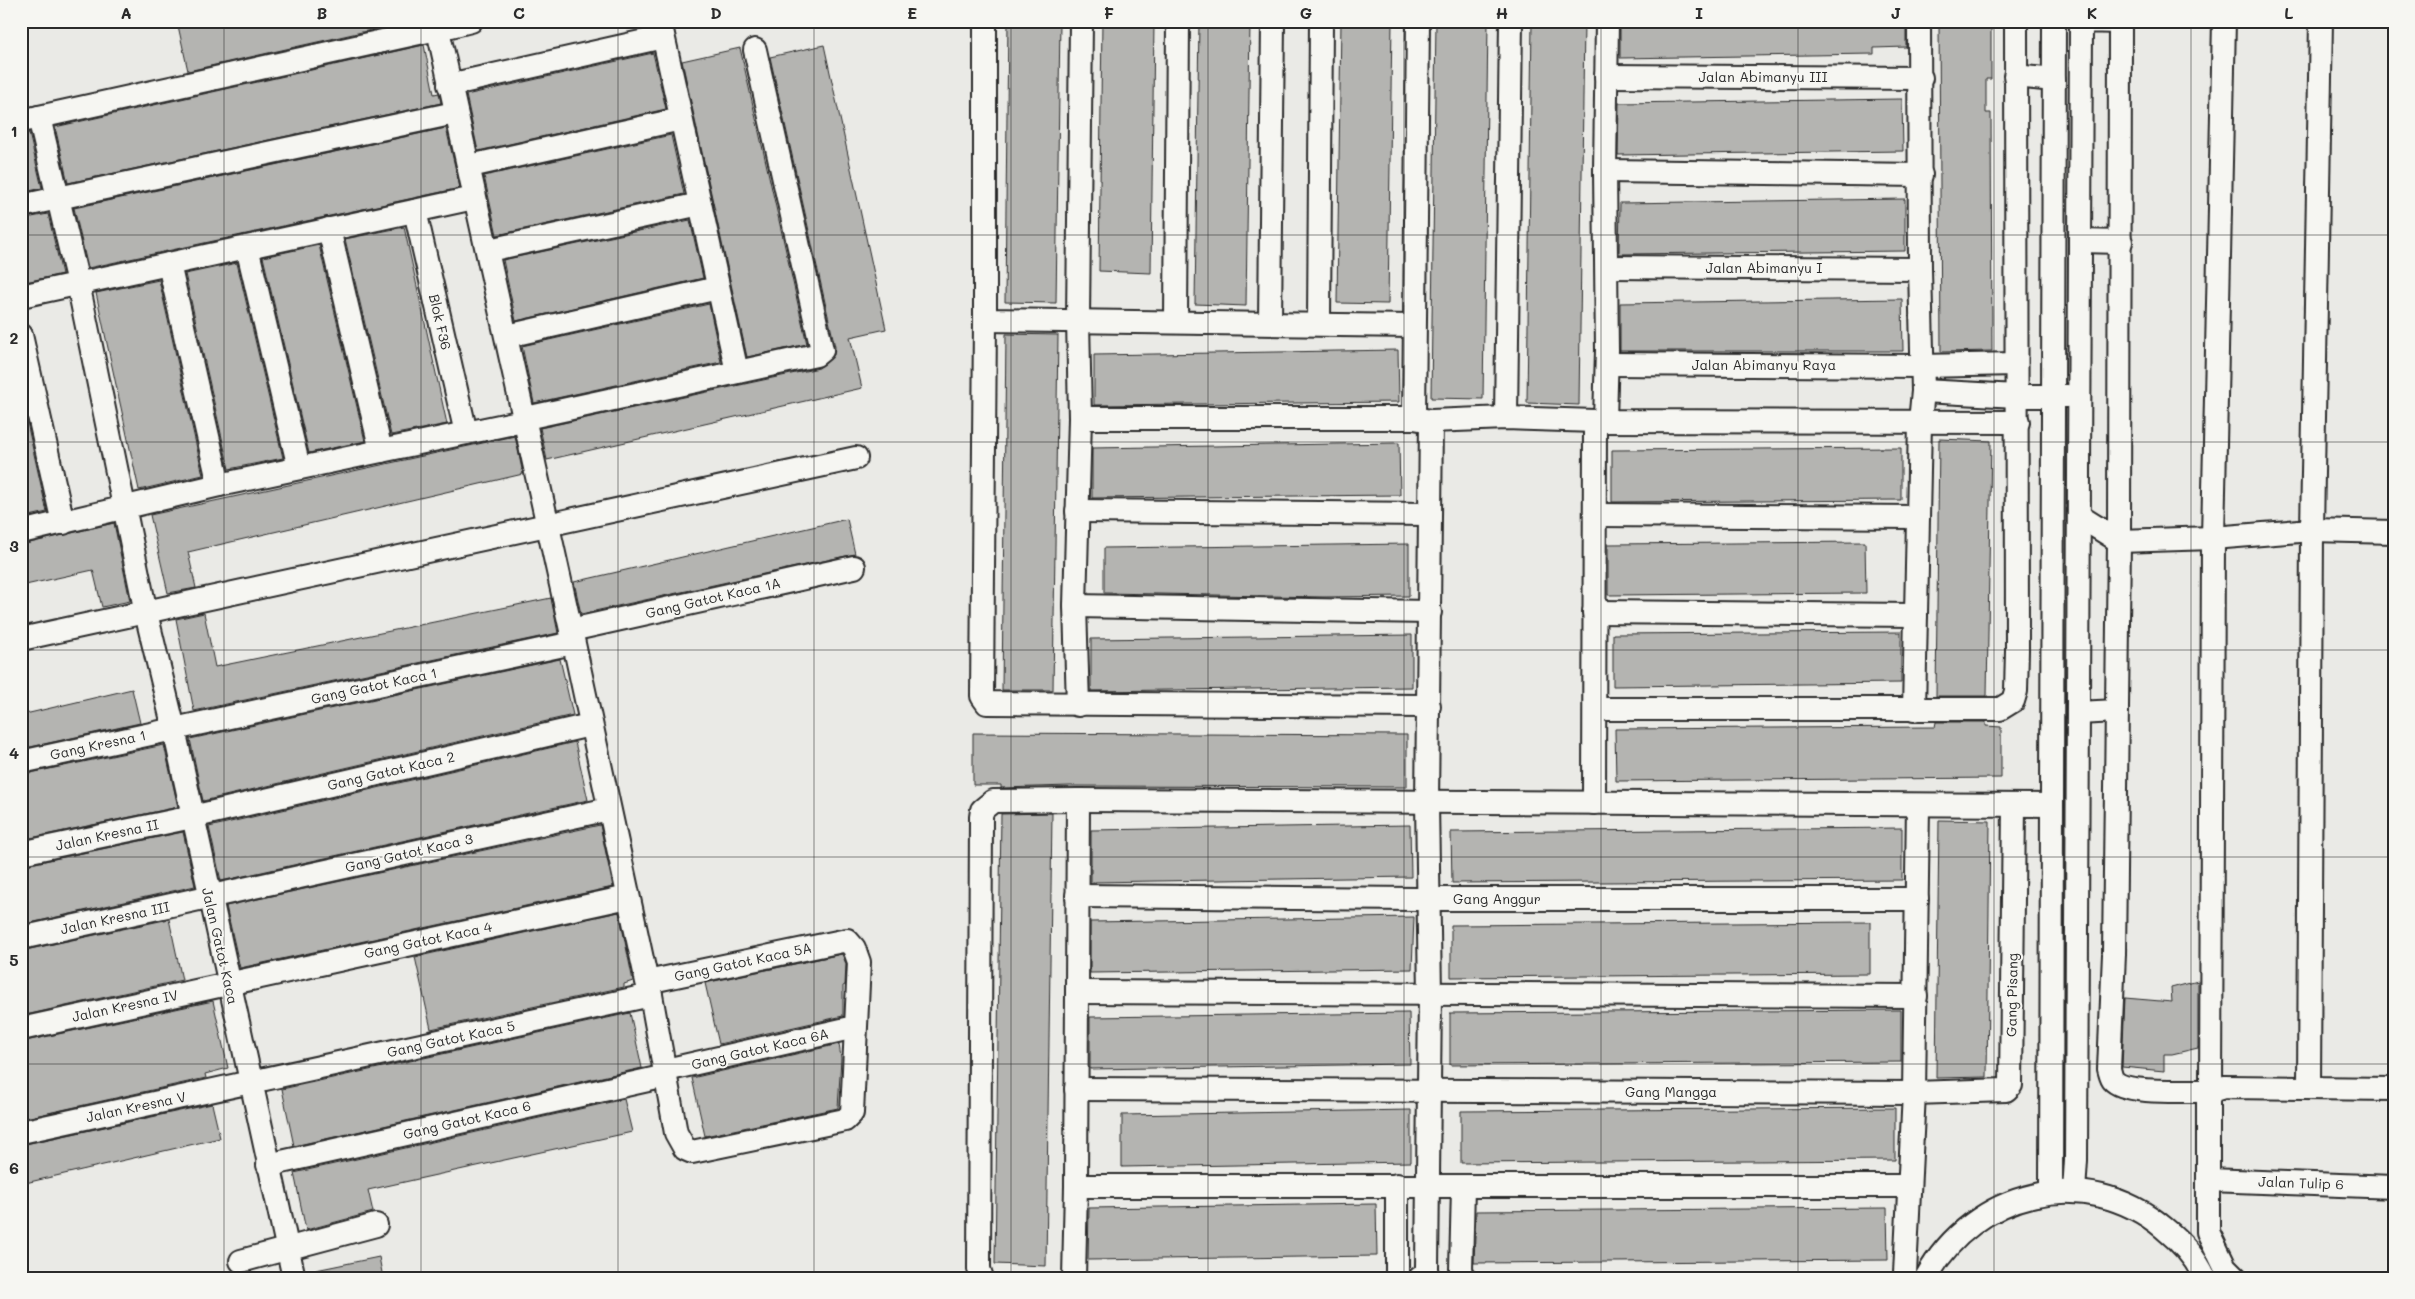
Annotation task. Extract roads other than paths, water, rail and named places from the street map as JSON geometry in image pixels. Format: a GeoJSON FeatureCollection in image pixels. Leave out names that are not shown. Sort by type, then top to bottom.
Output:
{"type":"FeatureCollection","features":[{"type":"Feature","properties":{"kind":"street"},"geometry":{"type":"LineString","coordinates":[[985,21],[982,696],[987,703],[994,705],[1429,706]]}},
{"type":"Feature","properties":{"kind":"street"},"geometry":{"type":"LineString","coordinates":[[1078,706],[1076,606],[1080,418],[1078,320],[1081,21]]}},
{"type":"Feature","properties":{"kind":"street"},"geometry":{"type":"LineString","coordinates":[[1176,321],[1178,21]]}},
{"type":"Feature","properties":{"kind":"street"},"geometry":{"type":"LineString","coordinates":[[1270,323],[1272,21]]}},
{"type":"Feature","properties":{"kind":"street"},"geometry":{"type":"LineString","coordinates":[[1319,323],[1321,21]]}},
{"type":"Feature","properties":{"kind":"street"},"geometry":{"type":"LineString","coordinates":[[1397,1186],[1408,1278],[1425,1275],[1428,1268],[1430,995],[1427,803],[1430,514],[1414,326],[1418,21]]}},
{"type":"Feature","properties":{"kind":"street"},"geometry":{"type":"LineString","coordinates":[[1506,418],[1511,21]]}},
{"type":"Feature","properties":{"kind":"street"},"geometry":{"type":"LineString","coordinates":[[1594,803],[1595,516],[1600,421],[1607,364],[1605,171],[1607,21]]}},
{"type":"Feature","properties":{"kind":"street"},"geometry":{"type":"LineString","coordinates":[[1914,710],[1920,422],[1923,391],[1920,269],[1920,21]]}},
{"type":"Feature","properties":{"kind":"street"},"geometry":{"type":"LineString","coordinates":[[1595,709],[2000,709],[2013,701],[2016,691],[2017,650],[2018,476],[2016,364],[2016,21]]}},
{"type":"Feature","properties":{"kind":"street"},"geometry":{"type":"LineString","coordinates":[[2051,1192],[2054,21]]}},
{"type":"Feature","properties":{"kind":"street"},"geometry":{"type":"LineString","coordinates":[[2074,1192],[2077,952],[2081,21],[2120,22],[2119,541],[2114,954],[2109,1069],[2113,1080],[2122,1086],[2140,1089],[2212,1091],[2224,1087],[2394,1089]]}},
{"type":"Feature","properties":{"kind":"street"},"geometry":{"type":"LineString","coordinates":[[2224,21],[2213,538],[2212,1091],[2208,1100],[2208,1232],[2225,1266],[2236,1278]]}},
{"type":"Feature","properties":{"kind":"street"},"geometry":{"type":"LineString","coordinates":[[2309,1088],[2312,530],[2321,21]]}},
{"type":"Feature","properties":{"kind":"street"},"geometry":{"type":"LineString","coordinates":[[30,119],[449,24],[449,85],[474,198],[529,419],[548,525],[590,725],[649,988],[676,1133],[685,1149],[692,1152],[845,1120],[852,1113],[854,1105],[855,1028]]}},
{"type":"Feature","properties":{"kind":"street"},"geometry":{"type":"LineString","coordinates":[[449,85],[661,29],[737,372]]}},
{"type":"Feature","properties":{"kind":"street"},"geometry":{"type":"LineString","coordinates":[[21,532],[125,509],[219,485],[466,433],[816,355],[822,350],[755,50]]}},
{"type":"Feature","properties":{"kind":"street","name":"Jalan Abimanyu III"},"geometry":{"type":"LineString","coordinates":[[1606,76],[1921,78]]}},
{"type":"Feature","properties":{"kind":"street"},"geometry":{"type":"LineString","coordinates":[[2015,76],[2054,80]]}},
{"type":"Feature","properties":{"kind":"street"},"geometry":{"type":"LineString","coordinates":[[21,206],[455,113]]}},
{"type":"Feature","properties":{"kind":"street","name":"Jalan Gatot Kaca"},"geometry":{"type":"LineString","coordinates":[[30,119],[57,198],[78,283],[146,614],[174,728],[228,983],[252,1082],[268,1165],[294,1278]]}},
{"type":"Feature","properties":{"kind":"street"},"geometry":{"type":"LineString","coordinates":[[479,164],[681,120]]}},
{"type":"Feature","properties":{"kind":"street"},"geometry":{"type":"LineString","coordinates":[[1605,171],[1921,175]]}},
{"type":"Feature","properties":{"kind":"street"},"geometry":{"type":"LineString","coordinates":[[21,296],[474,198]]}},
{"type":"Feature","properties":{"kind":"street"},"geometry":{"type":"LineString","coordinates":[[498,248],[700,204]]}},
{"type":"Feature","properties":{"kind":"street","name":"Blok F36"},"geometry":{"type":"LineString","coordinates":[[415,211],[466,433]]}},
{"type":"Feature","properties":{"kind":"street"},"geometry":{"type":"LineString","coordinates":[[329,229],[380,451]]}},
{"type":"Feature","properties":{"kind":"street"},"geometry":{"type":"LineString","coordinates":[[2080,241],[2121,242]]}},
{"type":"Feature","properties":{"kind":"street"},"geometry":{"type":"LineString","coordinates":[[247,247],[299,468]]}},
{"type":"Feature","properties":{"kind":"street"},"geometry":{"type":"LineString","coordinates":[[169,264],[219,485]]}},
{"type":"Feature","properties":{"kind":"street","name":"Jalan Abimanyu I"},"geometry":{"type":"LineString","coordinates":[[1607,267],[1920,269]]}},
{"type":"Feature","properties":{"kind":"street"},"geometry":{"type":"LineString","coordinates":[[2016,274],[2053,270]]}},
{"type":"Feature","properties":{"kind":"street"},"geometry":{"type":"LineString","coordinates":[[516,334],[718,288]]}},
{"type":"Feature","properties":{"kind":"street"},"geometry":{"type":"LineString","coordinates":[[985,320],[1176,321],[1414,326]]}},
{"type":"Feature","properties":{"kind":"street"},"geometry":{"type":"LineString","coordinates":[[21,335],[63,523]]}},
{"type":"Feature","properties":{"kind":"street","name":"Jalan Abimanyu Raya"},"geometry":{"type":"LineString","coordinates":[[1607,364],[1922,366],[2016,364]]}},
{"type":"Feature","properties":{"kind":"street"},"geometry":{"type":"LineString","coordinates":[[1923,391],[2017,396],[2080,395]]}},
{"type":"Feature","properties":{"kind":"street"},"geometry":{"type":"LineString","coordinates":[[1080,418],[1506,418],[1600,421],[2018,422]]}},
{"type":"Feature","properties":{"kind":"street"},"geometry":{"type":"LineString","coordinates":[[21,639],[146,614],[856,458]]}},
{"type":"Feature","properties":{"kind":"street"},"geometry":{"type":"LineString","coordinates":[[2018,476],[2053,475]]}},
{"type":"Feature","properties":{"kind":"street"},"geometry":{"type":"LineString","coordinates":[[1077,511],[1430,514]]}},
{"type":"Feature","properties":{"kind":"street"},"geometry":{"type":"LineString","coordinates":[[1595,516],[1918,517]]}},
{"type":"Feature","properties":{"kind":"street"},"geometry":{"type":"LineString","coordinates":[[2079,516],[2119,541],[2213,538],[2312,530],[2394,532]]}},
{"type":"Feature","properties":{"kind":"street","name":"Gang Gatot Kaca 1A"},"geometry":{"type":"LineString","coordinates":[[572,636],[854,567]]}},
{"type":"Feature","properties":{"kind":"street"},"geometry":{"type":"LineString","coordinates":[[1076,606],[1430,612]]}},
{"type":"Feature","properties":{"kind":"street"},"geometry":{"type":"LineString","coordinates":[[1594,612],[1916,615]]}},
{"type":"Feature","properties":{"kind":"street","name":"Gang Gatot Kaca 1"},"geometry":{"type":"LineString","coordinates":[[174,728],[572,636]]}},
{"type":"Feature","properties":{"kind":"street"},"geometry":{"type":"LineString","coordinates":[[2017,650],[2052,649]]}},
{"type":"Feature","properties":{"kind":"street"},"geometry":{"type":"LineString","coordinates":[[2078,713],[2117,711]]}},
{"type":"Feature","properties":{"kind":"street","name":"Gang Gatot Kaca 2"},"geometry":{"type":"LineString","coordinates":[[192,817],[590,725]]}},
{"type":"Feature","properties":{"kind":"street","name":"Gang Kresna 1"},"geometry":{"type":"LineString","coordinates":[[21,762],[174,728]]}},
{"type":"Feature","properties":{"kind":"street"},"geometry":{"type":"LineString","coordinates":[[1074,1278],[1078,800]]}},
{"type":"Feature","properties":{"kind":"street"},"geometry":{"type":"LineString","coordinates":[[982,1278],[979,1269],[981,817],[982,810],[993,801],[2051,805]]}},
{"type":"Feature","properties":{"kind":"street"},"geometry":{"type":"LineString","coordinates":[[1915,1276],[1909,1186],[1914,1093],[1918,805]]}},
{"type":"Feature","properties":{"kind":"street","name":"Gang Pisang"},"geometry":{"type":"LineString","coordinates":[[1914,1093],[2006,1090],[2011,1085],[2014,805]]}},
{"type":"Feature","properties":{"kind":"street","name":"Gang Gatot Kaca 3"},"geometry":{"type":"LineString","coordinates":[[210,897],[609,809]]}},
{"type":"Feature","properties":{"kind":"street","name":"Jalan Kresna II"},"geometry":{"type":"LineString","coordinates":[[21,853],[192,817]]}},
{"type":"Feature","properties":{"kind":"street","name":"Gang Anggur"},"geometry":{"type":"LineString","coordinates":[[1077,896],[1429,899],[1917,899]]}},
{"type":"Feature","properties":{"kind":"street","name":"Jalan Kresna III"},"geometry":{"type":"LineString","coordinates":[[21,938],[210,897]]}},
{"type":"Feature","properties":{"kind":"street","name":"Gang Gatot Kaca 4"},"geometry":{"type":"LineString","coordinates":[[228,983],[628,897]]}},
{"type":"Feature","properties":{"kind":"street","name":"Gang Gatot Kaca 5A"},"geometry":{"type":"LineString","coordinates":[[649,988],[847,940],[851,943],[858,962],[855,1028]]}},
{"type":"Feature","properties":{"kind":"street"},"geometry":{"type":"LineString","coordinates":[[2077,952],[2114,954]]}},
{"type":"Feature","properties":{"kind":"street","name":"Jalan Kresna IV"},"geometry":{"type":"LineString","coordinates":[[21,1028],[228,983]]}},
{"type":"Feature","properties":{"kind":"street","name":"Gang Gatot Kaca 5"},"geometry":{"type":"LineString","coordinates":[[252,1082],[649,988]]}},
{"type":"Feature","properties":{"kind":"street"},"geometry":{"type":"LineString","coordinates":[[1077,992],[1916,996]]}},
{"type":"Feature","properties":{"kind":"street","name":"Gang Gatot Kaca 6A"},"geometry":{"type":"LineString","coordinates":[[666,1073],[855,1028]]}},
{"type":"Feature","properties":{"kind":"street","name":"Gang Gatot Kaca 6"},"geometry":{"type":"LineString","coordinates":[[268,1165],[666,1073]]}},
{"type":"Feature","properties":{"kind":"street","name":"Jalan Kresna V"},"geometry":{"type":"LineString","coordinates":[[21,1132],[252,1082]]}},
{"type":"Feature","properties":{"kind":"street","name":"Gang Mangga"},"geometry":{"type":"LineString","coordinates":[[1076,1089],[1914,1093]]}},
{"type":"Feature","properties":{"kind":"street","name":"Jalan Tulip 6"},"geometry":{"type":"LineString","coordinates":[[2209,1180],[2394,1187]]}},
{"type":"Feature","properties":{"kind":"street"},"geometry":{"type":"LineString","coordinates":[[1076,1186],[1909,1186]]}},
{"type":"Feature","properties":{"kind":"street"},"geometry":{"type":"LineString","coordinates":[[1463,1187],[1461,1270],[1464,1278]]}},
{"type":"Feature","properties":{"kind":"street"},"geometry":{"type":"LineString","coordinates":[[1915,1276],[1938,1258],[1952,1240],[1981,1217],[2008,1203],[2051,1192],[2074,1192],[2117,1201],[2138,1210],[2157,1222],[2189,1253],[2205,1278]]}},
{"type":"Feature","properties":{"kind":"street"},"geometry":{"type":"LineString","coordinates":[[241,1261],[376,1225]]}}]}
